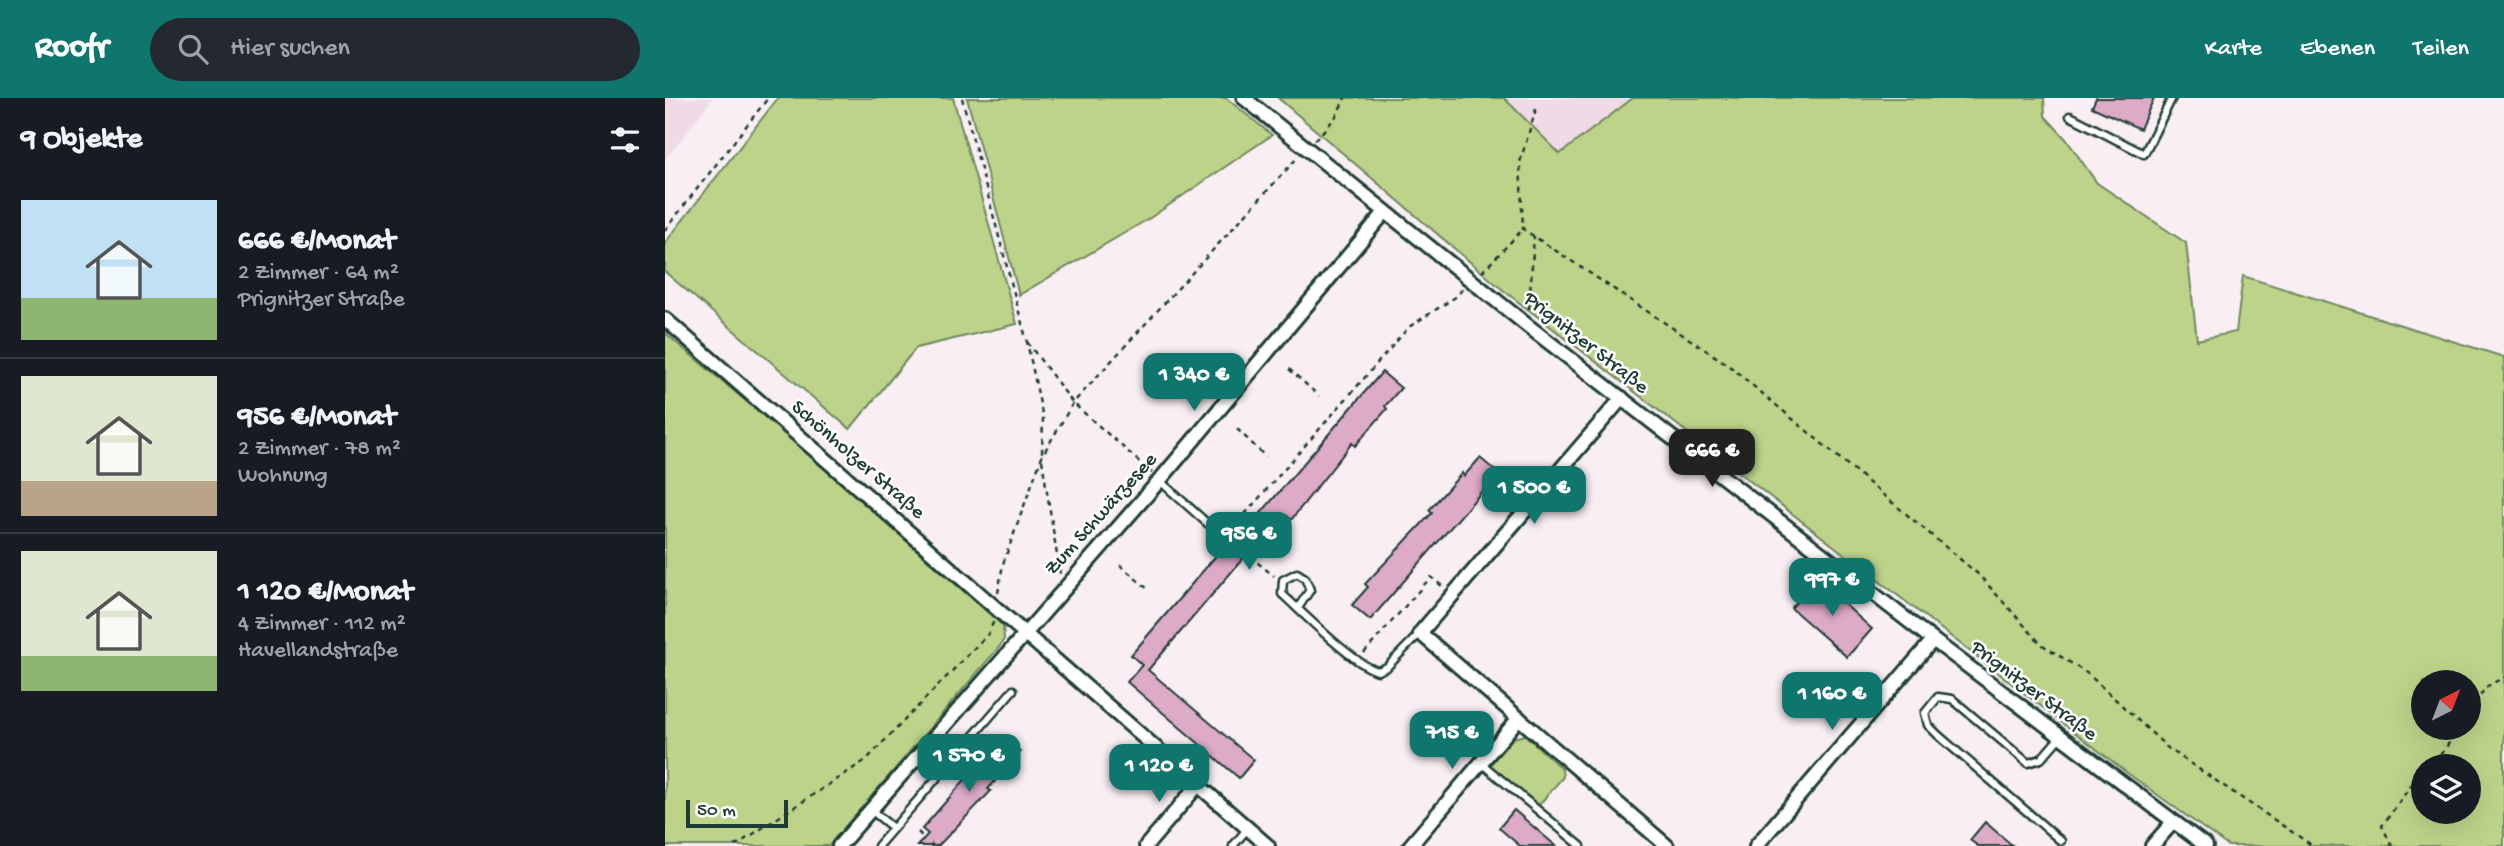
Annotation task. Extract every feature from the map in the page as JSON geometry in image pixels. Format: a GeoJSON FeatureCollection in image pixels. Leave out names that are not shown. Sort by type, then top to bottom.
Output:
{"type":"FeatureCollection","features":[{"type":"Feature","properties":{"kind":"street","name":"Prignitzer Straße"},"geometry":{"type":"LineString","coordinates":[[1244,98],[1528,326],[1933,640],[2206,846]]}},
{"type":"Feature","properties":{"kind":"street","name":"Zum Schwärzesee"},"geometry":{"type":"LineString","coordinates":[[839,846],[1023,632],[1160,480],[1385,212]]}},
{"type":"Feature","properties":{"kind":"street","name":"Schönholzer Straße"},"geometry":{"type":"LineString","coordinates":[[665,319],[1268,846]]}},
{"type":"Feature","properties":{"kind":"street"},"geometry":{"type":"LineString","coordinates":[[1622,398],[1420,633],[1667,846]]}},
{"type":"Feature","properties":{"kind":"street"},"geometry":{"type":"LineString","coordinates":[[1756,846],[1933,640]]}},
{"type":"Feature","properties":{"kind":"street"},"geometry":{"type":"LineString","coordinates":[[1410,846],[1519,718]]}},
{"type":"Feature","properties":{"kind":"street"},"geometry":{"type":"LineString","coordinates":[[1146,846],[1199,784]]}},
{"type":"Feature","properties":{"kind":"street"},"geometry":{"type":"LineString","coordinates":[[2152,846],[2173,822]]}},
{"type":"Feature","properties":{"kind":"lane"},"geometry":{"type":"LineString","coordinates":[[2070,116],[2144,154],[2172,98]]}},
{"type":"Feature","properties":{"kind":"lane"},"geometry":{"type":"LineString","coordinates":[[1160,480],[1208,524]]}},
{"type":"Feature","properties":{"kind":"lane"},"geometry":{"type":"LineString","coordinates":[[1298,608],[1309,593],[1308,581],[1297,573],[1282,582],[1282,594],[1298,608],[1358,660],[1371,670],[1383,670],[1420,633]]}},
{"type":"Feature","properties":{"kind":"lane"},"geometry":{"type":"LineString","coordinates":[[878,846],[1013,690]]}},
{"type":"Feature","properties":{"kind":"lane"},"geometry":{"type":"LineString","coordinates":[[2060,737],[2041,759],[2028,764],[1952,699],[1938,697],[1925,713],[1928,725],[1938,735],[2061,841]]}},
{"type":"Feature","properties":{"kind":"lane"},"geometry":{"type":"LineString","coordinates":[[1481,763],[1581,846]]}},
{"type":"Feature","properties":{"kind":"lane"},"geometry":{"type":"LineString","coordinates":[[871,810],[893,828]]}},
{"type":"Feature","properties":{"kind":"lane"},"geometry":{"type":"LineString","coordinates":[[1233,846],[1248,828]]}},
{"type":"Feature","properties":{"kind":"path"},"geometry":{"type":"LineString","coordinates":[[665,229],[768,98]]}},
{"type":"Feature","properties":{"kind":"path"},"geometry":{"type":"LineString","coordinates":[[962,98],[1027,342],[1044,418],[1042,456],[1063,588]]}},
{"type":"Feature","properties":{"kind":"path"},"geometry":{"type":"LineString","coordinates":[[997,596],[1003,564],[1042,456],[1073,403],[1335,118],[1345,98]]}},
{"type":"Feature","properties":{"kind":"path"},"geometry":{"type":"LineString","coordinates":[[1225,537],[1409,327],[1457,296],[1523,229],[1520,162],[1535,109]]}},
{"type":"Feature","properties":{"kind":"path"},"geometry":{"type":"LineString","coordinates":[[1523,229],[1727,364],[1979,575],[2041,644],[2088,674],[2169,749],[2313,846]]}},
{"type":"Feature","properties":{"kind":"path"},"geometry":{"type":"LineString","coordinates":[[1528,326],[1534,236]]}},
{"type":"Feature","properties":{"kind":"path"},"geometry":{"type":"LineString","coordinates":[[1027,342],[1073,403],[1160,480]]}},
{"type":"Feature","properties":{"kind":"path"},"geometry":{"type":"LineString","coordinates":[[1289,369],[1319,396]]}},
{"type":"Feature","properties":{"kind":"path"},"geometry":{"type":"LineString","coordinates":[[1237,429],[1266,457]]}},
{"type":"Feature","properties":{"kind":"path"},"geometry":{"type":"LineString","coordinates":[[1208,524],[1235,545]]}},
{"type":"Feature","properties":{"kind":"path"},"geometry":{"type":"LineString","coordinates":[[1242,550],[1282,582]]}},
{"type":"Feature","properties":{"kind":"path"},"geometry":{"type":"LineString","coordinates":[[1120,565],[1150,591]]}},
{"type":"Feature","properties":{"kind":"path"},"geometry":{"type":"LineString","coordinates":[[1358,660],[1431,577]]}},
{"type":"Feature","properties":{"kind":"path"},"geometry":{"type":"LineString","coordinates":[[735,846],[866,760],[988,634],[999,611]]}},
{"type":"Feature","properties":{"kind":"path"},"geometry":{"type":"LineString","coordinates":[[2481,694],[2486,687],[2504,677]]}},
{"type":"Feature","properties":{"kind":"path"},"geometry":{"type":"LineString","coordinates":[[2440,754],[2451,740]]}},
{"type":"Feature","properties":{"kind":"path"},"geometry":{"type":"LineString","coordinates":[[2392,846],[2382,826],[2411,785]]}},
{"type":"Feature","properties":{"kind":"path"},"geometry":{"type":"LineString","coordinates":[[918,832],[924,838]]}},
{"type":"Feature","properties":{"kind":"shaded area"},"geometry":{"type":"Polygon","coordinates":[[[665,98],[713,98],[665,160],[665,98]]]}},
{"type":"Feature","properties":{"kind":"shaded area"},"geometry":{"type":"Polygon","coordinates":[[[1504,98],[1633,98],[1560,154],[1504,98]]]}},
{"type":"Feature","properties":{"kind":"green space"},"geometry":{"type":"Polygon","coordinates":[[[778,98],[953,98],[1017,324],[916,348],[850,429],[665,272],[665,243],[778,98]]]}},
{"type":"Feature","properties":{"kind":"green space"},"geometry":{"type":"Polygon","coordinates":[[[967,98],[1226,98],[1272,135],[1150,218],[1019,295],[967,98]]]}},
{"type":"Feature","properties":{"kind":"green space"},"geometry":{"type":"Polygon","coordinates":[[[1278,98],[1504,98],[1560,154],[1633,98],[2044,98],[2045,116],[2066,139],[2097,183],[2186,243],[2197,340],[2236,332],[2243,276],[2504,357],[2504,846],[2228,846],[2126,772],[1503,290],[1278,98]]]}},
{"type":"Feature","properties":{"kind":"green space"},"geometry":{"type":"Polygon","coordinates":[[[665,333],[798,445],[1003,626],[1004,639],[1000,646],[829,846],[665,846],[665,333]]]}},
{"type":"Feature","properties":{"kind":"green space"},"geometry":{"type":"Polygon","coordinates":[[[1525,735],[1562,769],[1563,777],[1538,806],[1489,766],[1513,738],[1525,735]]]}},
{"type":"Feature","properties":{"kind":"building"},"geometry":{"type":"Polygon","coordinates":[[[2096,98],[2154,98],[2140,129],[2092,107],[2096,98]]]}},
{"type":"Feature","properties":{"kind":"building"},"geometry":{"type":"Polygon","coordinates":[[[1382,372],[1401,388],[1385,406],[1387,409],[1355,446],[1352,443],[1291,520],[1288,517],[1257,554],[1251,549],[1148,670],[1254,760],[1239,778],[1127,682],[1142,665],[1131,655],[1226,544],[1231,548],[1382,372]]]}},
{"type":"Feature","properties":{"kind":"building"},"geometry":{"type":"Polygon","coordinates":[[[1480,458],[1498,473],[1370,620],[1352,605],[1368,587],[1365,584],[1432,513],[1429,510],[1462,473],[1464,476],[1480,458]]]}},
{"type":"Feature","properties":{"kind":"building"},"geometry":{"type":"Polygon","coordinates":[[[1816,580],[1839,595],[1842,602],[1872,629],[1847,657],[1791,608],[1816,580]]]}},
{"type":"Feature","properties":{"kind":"building"},"geometry":{"type":"Polygon","coordinates":[[[1002,737],[1020,752],[988,789],[991,791],[938,846],[917,846],[928,834],[922,829],[1002,737]]]}},
{"type":"Feature","properties":{"kind":"building"},"geometry":{"type":"Polygon","coordinates":[[[1514,810],[1556,846],[1520,846],[1499,828],[1514,810]]]}},
{"type":"Feature","properties":{"kind":"building"},"geometry":{"type":"Polygon","coordinates":[[[1985,822],[2013,846],[1978,846],[1970,840],[1985,822]]]}}]}
